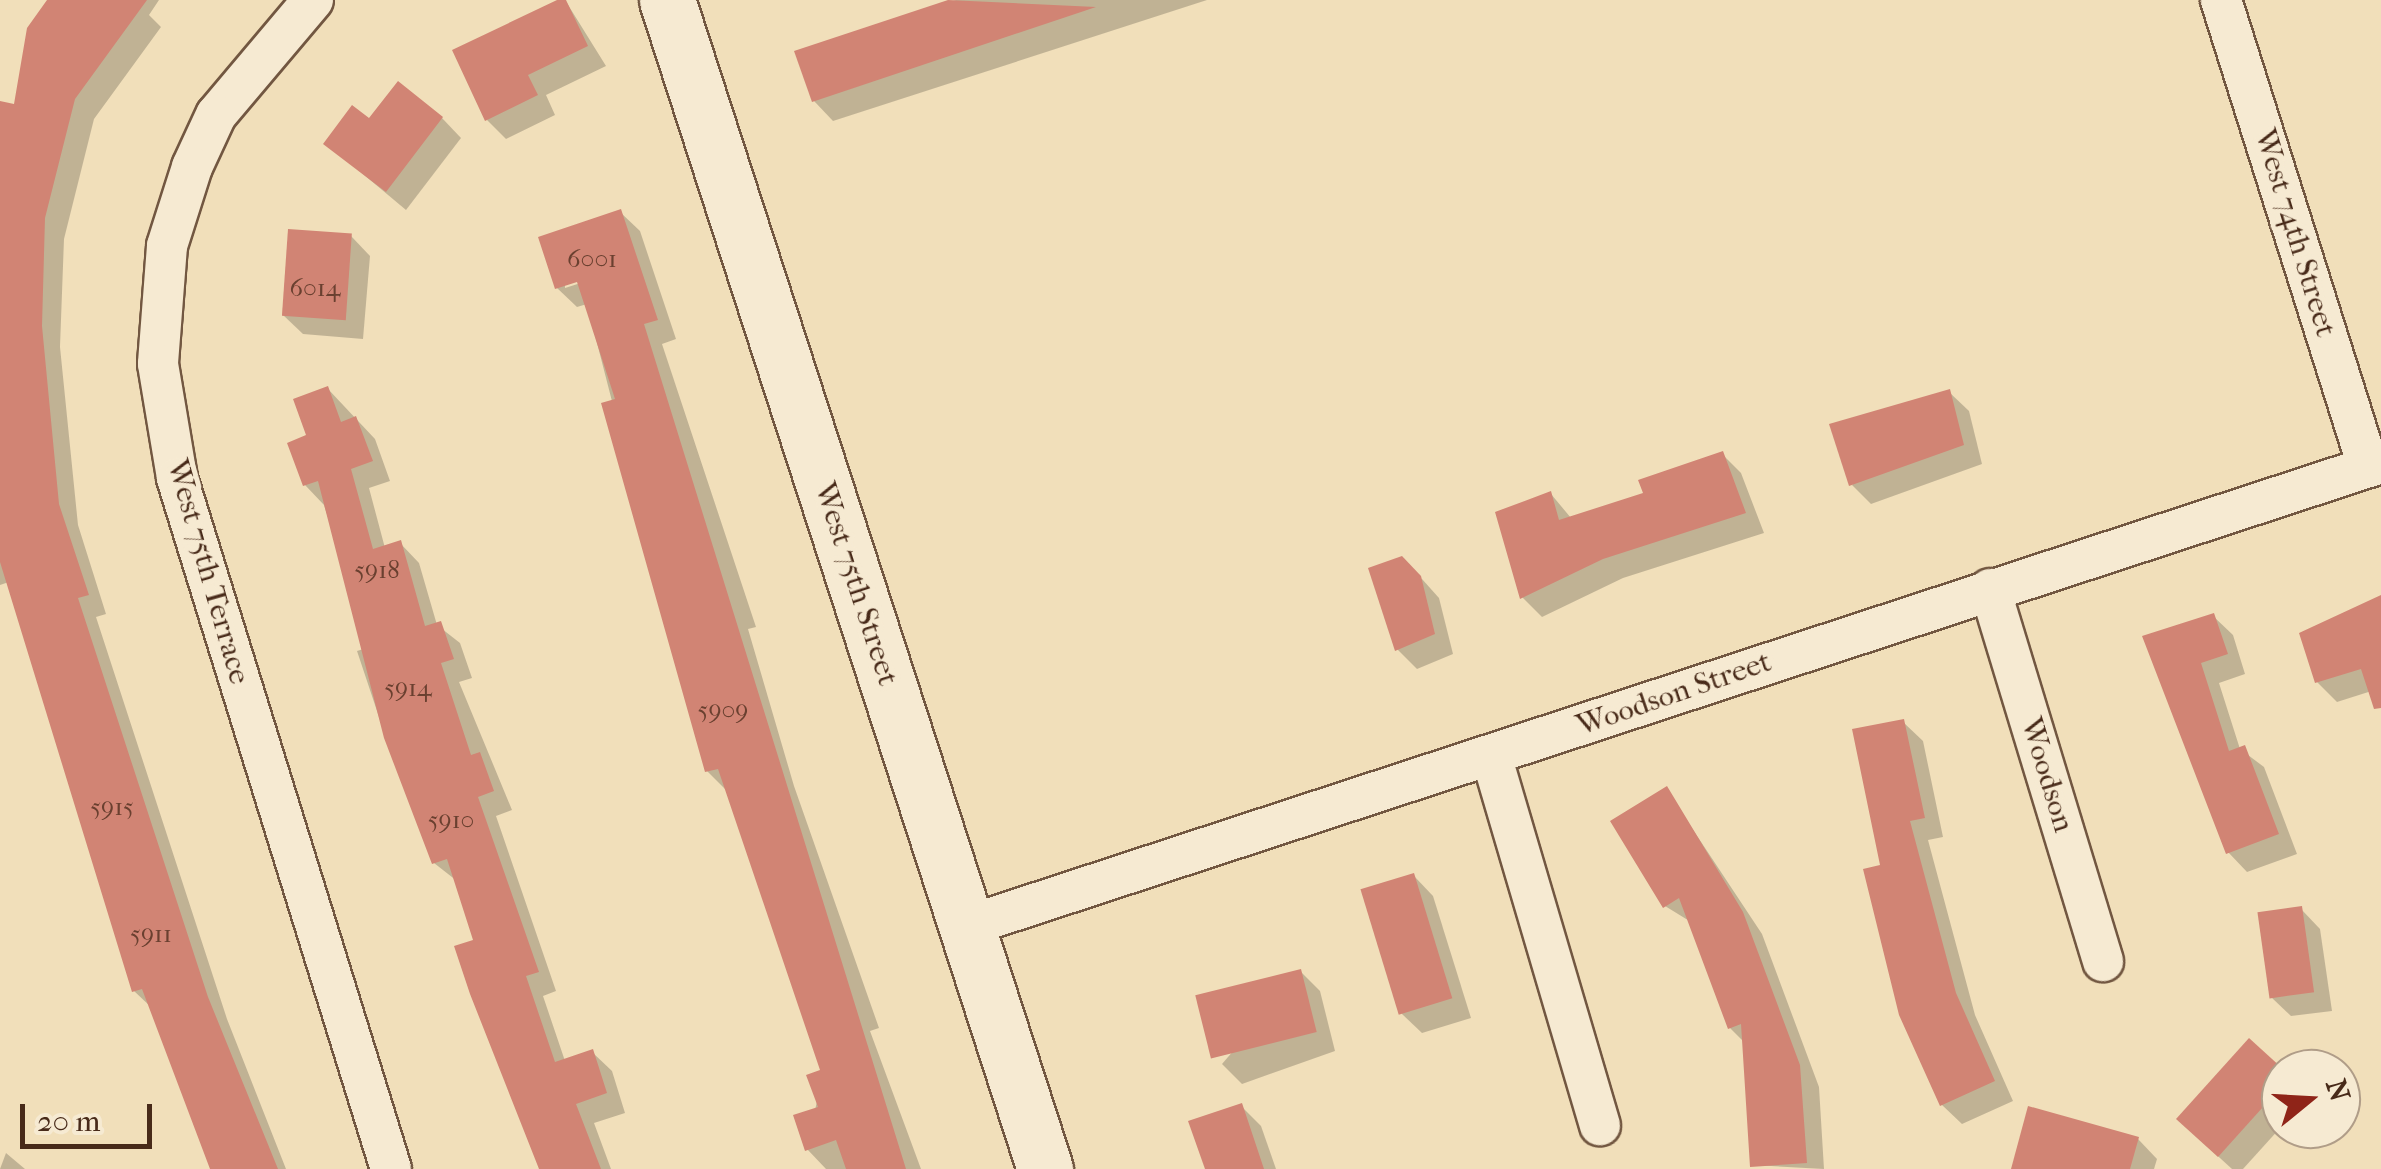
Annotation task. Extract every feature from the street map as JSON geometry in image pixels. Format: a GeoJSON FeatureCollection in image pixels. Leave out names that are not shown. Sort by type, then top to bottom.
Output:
{"type":"FeatureCollection","features":[{"type":"Feature","properties":{"kind":"main road","name":"West 75th Street"},"geometry":{"type":"LineString","coordinates":[[667,0],[1046,1169]]}},
{"type":"Feature","properties":{"kind":"street","name":"West 75th Terrace"},"geometry":{"type":"LineString","coordinates":[[314,0],[216,116],[192,167],[167,246],[158,364],[177,478],[391,1169]]}},
{"type":"Feature","properties":{"kind":"street","name":"West 74th Street"},"geometry":{"type":"LineString","coordinates":[[2222,0],[2374,465]]}},
{"type":"Feature","properties":{"kind":"street","name":"Woodson Street"},"geometry":{"type":"LineString","coordinates":[[967,926],[2374,465]]}},
{"type":"Feature","properties":{"kind":"street","name":"Woodson"},"geometry":{"type":"LineString","coordinates":[[1990,588],[2103,961]]}},
{"type":"Feature","properties":{"kind":"street"},"geometry":{"type":"LineString","coordinates":[[1491,756],[1600,1125]]}},
{"type":"Feature","properties":{"kind":"building"},"geometry":{"type":"Polygon","coordinates":[[[47,0],[147,0],[75,99],[45,218],[42,326],[59,504],[89,595],[78,598],[208,997],[278,1169],[210,1169],[142,989],[132,992],[0,562],[0,101],[14,104],[27,28],[47,0]]]}},
{"type":"Feature","properties":{"kind":"building"},"geometry":{"type":"Polygon","coordinates":[[[557,0],[566,0],[588,46],[528,75],[538,95],[485,121],[452,50],[557,0]]]}},
{"type":"Feature","properties":{"kind":"building"},"geometry":{"type":"Polygon","coordinates":[[[948,0],[1096,7],[812,102],[794,51],[948,0]]]}},
{"type":"Feature","properties":{"kind":"building"},"geometry":{"type":"Polygon","coordinates":[[[398,81],[443,117],[386,192],[323,144],[352,105],[369,118],[398,81]]]}},
{"type":"Feature","properties":{"kind":"building"},"geometry":{"type":"Polygon","coordinates":[[[621,209],[658,320],[644,324],[906,1169],[846,1169],[836,1140],[805,1151],[793,1115],[818,1107],[806,1075],[820,1070],[718,769],[705,772],[601,403],[615,399],[577,282],[555,289],[538,237],[621,209]]]}},
{"type":"Feature","properties":{"kind":"building"},"geometry":{"type":"Polygon","coordinates":[[[288,229],[352,233],[346,320],[282,316],[288,229]]]}},
{"type":"Feature","properties":{"kind":"building"},"geometry":{"type":"Polygon","coordinates":[[[328,386],[341,422],[356,416],[373,461],[351,469],[373,549],[401,540],[425,626],[441,621],[454,659],[441,663],[471,755],[480,752],[494,791],[478,797],[539,972],[526,976],[555,1062],[593,1049],[607,1093],[576,1104],[601,1169],[539,1169],[470,994],[454,946],[473,940],[447,859],[432,864],[384,738],[318,481],[303,486],[287,443],[306,435],[293,399],[328,386]]]}},
{"type":"Feature","properties":{"kind":"building"},"geometry":{"type":"Polygon","coordinates":[[[1950,389],[1964,445],[1849,486],[1829,424],[1950,389]]]}},
{"type":"Feature","properties":{"kind":"building"},"geometry":{"type":"Polygon","coordinates":[[[1723,451],[1746,513],[1603,559],[1520,599],[1495,512],[1551,491],[1559,520],[1643,493],[1638,480],[1723,451]]]}},
{"type":"Feature","properties":{"kind":"building"},"geometry":{"type":"Polygon","coordinates":[[[1402,556],[1421,576],[1435,634],[1395,651],[1368,568],[1402,556]]]}},
{"type":"Feature","properties":{"kind":"building"},"geometry":{"type":"Polygon","coordinates":[[[2381,595],[2381,708],[2374,709],[2361,669],[2315,683],[2299,633],[2381,595]]]}},
{"type":"Feature","properties":{"kind":"building"},"geometry":{"type":"Polygon","coordinates":[[[2214,613],[2228,654],[2201,663],[2229,751],[2245,745],[2279,834],[2226,854],[2142,636],[2214,613]]]}},
{"type":"Feature","properties":{"kind":"building"},"geometry":{"type":"Polygon","coordinates":[[[1904,719],[1925,818],[1910,821],[1956,993],[1995,1081],[1940,1106],[1899,1015],[1863,869],[1880,865],[1852,729],[1904,719]]]}},
{"type":"Feature","properties":{"kind":"building"},"geometry":{"type":"Polygon","coordinates":[[[1667,786],[1743,912],[1800,1065],[1807,1163],[1750,1167],[1741,1024],[1728,1029],[1679,898],[1663,908],[1610,821],[1667,786]]]}},
{"type":"Feature","properties":{"kind":"building"},"geometry":{"type":"Polygon","coordinates":[[[1414,873],[1452,998],[1399,1015],[1360,889],[1414,873]]]}},
{"type":"Feature","properties":{"kind":"building"},"geometry":{"type":"Polygon","coordinates":[[[2302,906],[2314,992],[2270,998],[2257,912],[2302,906]]]}},
{"type":"Feature","properties":{"kind":"building"},"geometry":{"type":"Polygon","coordinates":[[[1301,969],[1317,1032],[1211,1058],[1195,995],[1301,969]]]}},
{"type":"Feature","properties":{"kind":"building"},"geometry":{"type":"Polygon","coordinates":[[[2249,1038],[2261,1049],[2261,1109],[2218,1157],[2176,1119],[2249,1038]]]}},
{"type":"Feature","properties":{"kind":"building"},"geometry":{"type":"Polygon","coordinates":[[[1242,1103],[1264,1169],[1205,1169],[1188,1121],[1242,1103]]]}},
{"type":"Feature","properties":{"kind":"building"},"geometry":{"type":"Polygon","coordinates":[[[2028,1106],[2139,1137],[2130,1169],[2011,1169],[2028,1106]]]}}]}
